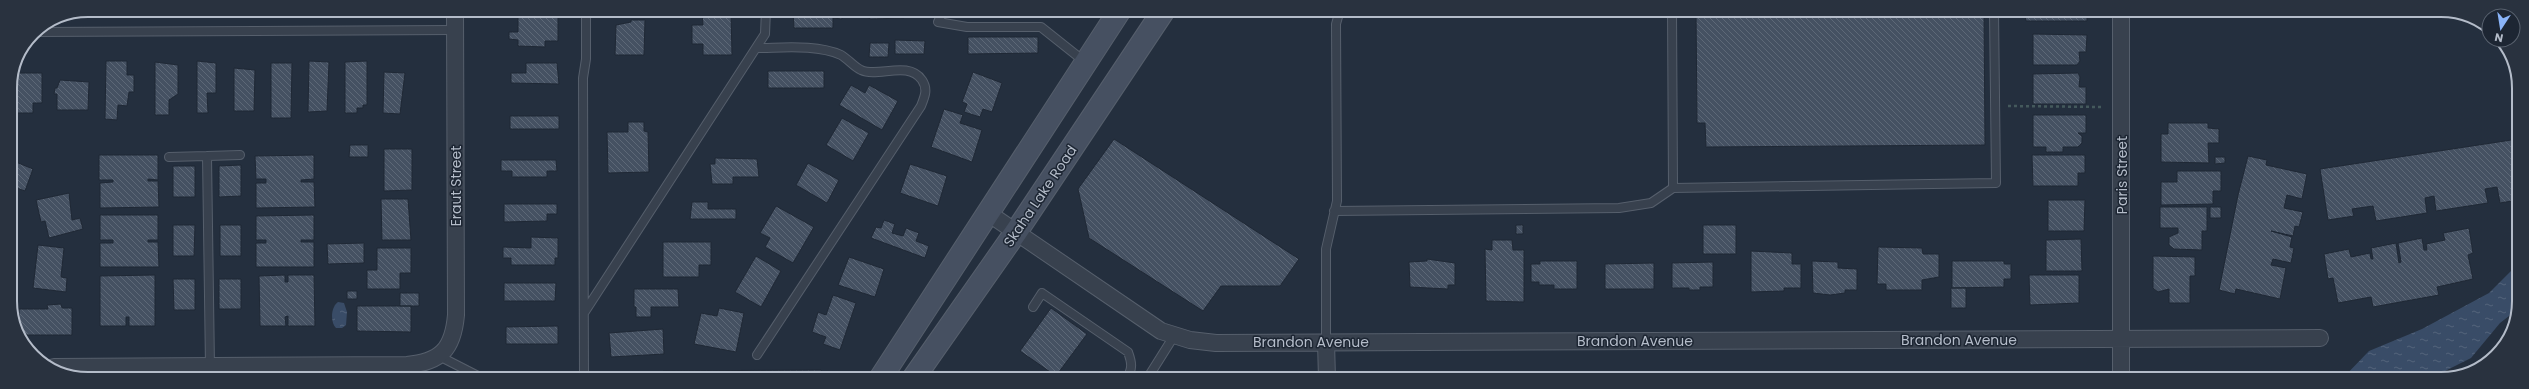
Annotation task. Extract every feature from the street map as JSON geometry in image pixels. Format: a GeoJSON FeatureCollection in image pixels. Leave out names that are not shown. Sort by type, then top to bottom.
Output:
{"type":"FeatureCollection","features":[{"type":"Feature","properties":{"kind":"main road"},"geometry":{"type":"LineString","coordinates":[[885,372],[1117,17]]}},
{"type":"Feature","properties":{"kind":"main road","name":"Skaha Lake Road"},"geometry":{"type":"LineString","coordinates":[[918,372],[1016,232],[1159,17]]}},
{"type":"Feature","properties":{"kind":"street","name":"Eraut Street"},"geometry":{"type":"LineString","coordinates":[[439,356],[452,340],[456,315],[455,17]]}},
{"type":"Feature","properties":{"kind":"street","name":"Paris Street"},"geometry":{"type":"LineString","coordinates":[[2121,17],[2121,372]]}},
{"type":"Feature","properties":{"kind":"street","name":"Brandon Avenue"},"geometry":{"type":"LineString","coordinates":[[988,213],[1135,315],[1174,336],[1216,343],[2320,338]]}},
{"type":"Feature","properties":{"kind":"street"},"geometry":{"type":"LineString","coordinates":[[1326,342],[1327,372]]}},
{"type":"Feature","properties":{"kind":"street"},"geometry":{"type":"LineString","coordinates":[[61,367],[210,367],[234,372],[407,365],[425,363],[439,356]]}},
{"type":"Feature","properties":{"kind":"lane"},"geometry":{"type":"LineString","coordinates":[[585,372],[583,78],[586,59],[586,17]]}},
{"type":"Feature","properties":{"kind":"lane"},"geometry":{"type":"LineString","coordinates":[[584,313],[765,34],[766,17]]}},
{"type":"Feature","properties":{"kind":"lane"},"geometry":{"type":"LineString","coordinates":[[940,17],[938,22],[967,27],[1041,27],[1086,63]]}},
{"type":"Feature","properties":{"kind":"lane"},"geometry":{"type":"LineString","coordinates":[[1326,342],[1326,249],[1336,201],[1336,24],[1338,17]]}},
{"type":"Feature","properties":{"kind":"lane"},"geometry":{"type":"LineString","coordinates":[[1672,17],[1673,188]]}},
{"type":"Feature","properties":{"kind":"lane"},"geometry":{"type":"LineString","coordinates":[[1334,211],[1619,208],[1651,203],[1673,188],[1996,183],[1994,17]]}},
{"type":"Feature","properties":{"kind":"lane"},"geometry":{"type":"LineString","coordinates":[[45,32],[455,30]]}},
{"type":"Feature","properties":{"kind":"lane"},"geometry":{"type":"LineString","coordinates":[[756,48],[830,51],[842,56],[862,70],[908,71],[919,76],[925,85],[926,94],[921,106],[757,355]]}},
{"type":"Feature","properties":{"kind":"lane"},"geometry":{"type":"LineString","coordinates":[[169,157],[240,155]]}},
{"type":"Feature","properties":{"kind":"lane"},"geometry":{"type":"LineString","coordinates":[[207,156],[210,367]]}},
{"type":"Feature","properties":{"kind":"lane"},"geometry":{"type":"LineString","coordinates":[[1033,307],[1042,293],[1128,352],[1132,362],[1131,372]]}},
{"type":"Feature","properties":{"kind":"lane"},"geometry":{"type":"LineString","coordinates":[[1151,372],[1174,336]]}},
{"type":"Feature","properties":{"kind":"lane"},"geometry":{"type":"LineString","coordinates":[[439,356],[470,372]]}},
{"type":"Feature","properties":{"kind":"path"},"geometry":{"type":"LineString","coordinates":[[1996,106],[2122,107]]}},
{"type":"Feature","properties":{"kind":"water"},"geometry":{"type":"Polygon","coordinates":[[[2512,270],[2510,315],[2500,323],[2471,358],[2444,372],[2349,372],[2369,351],[2422,329],[2489,293],[2512,270]]]}},
{"type":"Feature","properties":{"kind":"water"},"geometry":{"type":"Polygon","coordinates":[[[338,302],[344,303],[347,312],[346,325],[342,328],[336,328],[332,318],[334,307],[338,302]]]}},
{"type":"Feature","properties":{"kind":"building"},"geometry":{"type":"Polygon","coordinates":[[[518,17],[558,17],[558,41],[545,41],[545,47],[518,46],[518,40],[509,39],[509,32],[518,32],[518,17]]]}},
{"type":"Feature","properties":{"kind":"building"},"geometry":{"type":"Polygon","coordinates":[[[702,17],[731,17],[732,55],[703,55],[703,44],[692,44],[692,25],[703,25],[702,17]]]}},
{"type":"Feature","properties":{"kind":"building"},"geometry":{"type":"Polygon","coordinates":[[[793,17],[842,17],[842,19],[833,18],[833,28],[794,28],[793,17]]]}},
{"type":"Feature","properties":{"kind":"building"},"geometry":{"type":"Polygon","coordinates":[[[866,17],[904,17],[904,18],[871,19],[866,17]]]}},
{"type":"Feature","properties":{"kind":"building"},"geometry":{"type":"Polygon","coordinates":[[[1696,17],[1984,17],[1985,145],[1706,147],[1705,123],[1697,123],[1696,17]]]}},
{"type":"Feature","properties":{"kind":"building"},"geometry":{"type":"Polygon","coordinates":[[[2025,17],[2087,17],[2087,21],[2026,21],[2025,17]]]}},
{"type":"Feature","properties":{"kind":"building"},"geometry":{"type":"Polygon","coordinates":[[[631,20],[645,20],[644,55],[615,55],[616,25],[631,22],[631,20]]]}},
{"type":"Feature","properties":{"kind":"building"},"geometry":{"type":"Polygon","coordinates":[[[2033,34],[2087,35],[2086,52],[2079,52],[2080,61],[2077,65],[2033,65],[2033,34]]]}},
{"type":"Feature","properties":{"kind":"building"},"geometry":{"type":"Polygon","coordinates":[[[968,37],[1038,37],[1038,53],[968,54],[968,37]]]}},
{"type":"Feature","properties":{"kind":"building"},"geometry":{"type":"Polygon","coordinates":[[[895,40],[925,41],[924,54],[895,54],[895,40]]]}},
{"type":"Feature","properties":{"kind":"building"},"geometry":{"type":"Polygon","coordinates":[[[870,43],[889,43],[888,57],[869,57],[870,43]]]}},
{"type":"Feature","properties":{"kind":"building"},"geometry":{"type":"Polygon","coordinates":[[[106,61],[127,61],[127,75],[134,75],[134,92],[129,92],[127,106],[118,105],[117,120],[105,119],[106,61]]]}},
{"type":"Feature","properties":{"kind":"building"},"geometry":{"type":"Polygon","coordinates":[[[197,61],[216,63],[216,93],[207,93],[208,113],[197,113],[197,61]]]}},
{"type":"Feature","properties":{"kind":"building"},"geometry":{"type":"Polygon","coordinates":[[[309,61],[329,62],[327,111],[308,112],[309,61]]]}},
{"type":"Feature","properties":{"kind":"building"},"geometry":{"type":"Polygon","coordinates":[[[367,61],[367,105],[363,105],[363,108],[357,108],[357,113],[345,113],[345,62],[367,61]]]}},
{"type":"Feature","properties":{"kind":"building"},"geometry":{"type":"Polygon","coordinates":[[[155,62],[178,65],[178,94],[169,100],[169,115],[155,115],[155,62]]]}},
{"type":"Feature","properties":{"kind":"building"},"geometry":{"type":"Polygon","coordinates":[[[271,63],[292,63],[291,118],[271,118],[271,63]]]}},
{"type":"Feature","properties":{"kind":"building"},"geometry":{"type":"Polygon","coordinates":[[[526,63],[557,63],[559,84],[511,83],[511,73],[526,73],[526,63]]]}},
{"type":"Feature","properties":{"kind":"building"},"geometry":{"type":"Polygon","coordinates":[[[234,68],[255,70],[254,111],[234,111],[234,68]]]}},
{"type":"Feature","properties":{"kind":"building"},"geometry":{"type":"Polygon","coordinates":[[[768,71],[824,71],[824,88],[768,88],[768,71]]]}},
{"type":"Feature","properties":{"kind":"building"},"geometry":{"type":"Polygon","coordinates":[[[384,72],[405,73],[400,114],[383,113],[384,72]]]}},
{"type":"Feature","properties":{"kind":"building"},"geometry":{"type":"Polygon","coordinates":[[[973,72],[1002,83],[992,112],[983,109],[980,117],[964,112],[967,104],[962,102],[973,72]]]}},
{"type":"Feature","properties":{"kind":"building"},"geometry":{"type":"Polygon","coordinates":[[[18,73],[42,73],[42,103],[33,103],[33,113],[17,113],[18,73]]]}},
{"type":"Feature","properties":{"kind":"building"},"geometry":{"type":"Polygon","coordinates":[[[2078,73],[2080,77],[2079,87],[2086,87],[2086,104],[2033,104],[2033,74],[2078,73]]]}},
{"type":"Feature","properties":{"kind":"building"},"geometry":{"type":"Polygon","coordinates":[[[60,80],[89,82],[88,110],[57,110],[57,94],[54,94],[55,88],[57,88],[60,80]]]}},
{"type":"Feature","properties":{"kind":"building"},"geometry":{"type":"Polygon","coordinates":[[[851,85],[865,93],[869,85],[898,101],[882,130],[839,105],[851,85]]]}},
{"type":"Feature","properties":{"kind":"building"},"geometry":{"type":"Polygon","coordinates":[[[944,109],[963,115],[960,123],[982,130],[972,162],[931,147],[944,109]]]}},
{"type":"Feature","properties":{"kind":"building"},"geometry":{"type":"Polygon","coordinates":[[[2033,115],[2086,115],[2086,133],[2078,133],[2082,136],[2082,143],[2078,147],[2063,147],[2063,152],[2046,152],[2046,147],[2033,147],[2033,115]]]}},
{"type":"Feature","properties":{"kind":"building"},"geometry":{"type":"Polygon","coordinates":[[[510,116],[559,116],[559,129],[510,129],[510,116]]]}},
{"type":"Feature","properties":{"kind":"building"},"geometry":{"type":"Polygon","coordinates":[[[842,118],[869,133],[853,161],[826,145],[842,118]]]}},
{"type":"Feature","properties":{"kind":"building"},"geometry":{"type":"Polygon","coordinates":[[[628,122],[644,122],[644,131],[648,132],[649,172],[608,173],[607,132],[628,132],[628,122]]]}},
{"type":"Feature","properties":{"kind":"building"},"geometry":{"type":"Polygon","coordinates":[[[2168,123],[2208,123],[2208,128],[2219,129],[2219,143],[2208,143],[2209,163],[2161,162],[2161,134],[2168,134],[2168,123]]]}},
{"type":"Feature","properties":{"kind":"building"},"geometry":{"type":"Polygon","coordinates":[[[1114,139],[1299,259],[1280,286],[1221,286],[1203,311],[1089,238],[1078,189],[1114,139]]]}},
{"type":"Feature","properties":{"kind":"building"},"geometry":{"type":"Polygon","coordinates":[[[2512,140],[2512,201],[2500,203],[2497,187],[2485,189],[2488,203],[2436,211],[2434,196],[2425,198],[2427,213],[2376,221],[2373,206],[2352,209],[2354,216],[2328,220],[2320,169],[2512,140]]]}},
{"type":"Feature","properties":{"kind":"building"},"geometry":{"type":"Polygon","coordinates":[[[350,145],[368,145],[368,157],[349,157],[350,145]]]}},
{"type":"Feature","properties":{"kind":"building"},"geometry":{"type":"Polygon","coordinates":[[[384,149],[412,149],[412,190],[384,191],[384,149]]]}},
{"type":"Feature","properties":{"kind":"building"},"geometry":{"type":"Polygon","coordinates":[[[99,155],[158,155],[158,180],[148,179],[148,181],[158,181],[159,207],[100,208],[100,183],[113,182],[113,180],[99,180],[99,155]]]}},
{"type":"Feature","properties":{"kind":"building"},"geometry":{"type":"Polygon","coordinates":[[[314,155],[314,179],[301,180],[301,182],[314,182],[315,207],[256,208],[256,183],[266,183],[266,179],[256,179],[255,156],[314,155]]]}},
{"type":"Feature","properties":{"kind":"building"},"geometry":{"type":"Polygon","coordinates":[[[2032,155],[2085,155],[2085,173],[2078,173],[2078,186],[2033,186],[2032,155]]]}},
{"type":"Feature","properties":{"kind":"building"},"geometry":{"type":"Polygon","coordinates":[[[2248,156],[2267,160],[2266,165],[2307,174],[2302,199],[2287,195],[2284,208],[2303,212],[2299,227],[2295,226],[2293,236],[2271,231],[2292,237],[2290,247],[2294,248],[2291,263],[2273,259],[2271,265],[2286,268],[2280,299],[2236,289],[2235,294],[2219,290],[2238,195],[2248,156]]]}},
{"type":"Feature","properties":{"kind":"building"},"geometry":{"type":"Polygon","coordinates":[[[2215,157],[2225,157],[2225,163],[2215,164],[2215,157]]]}},
{"type":"Feature","properties":{"kind":"building"},"geometry":{"type":"Polygon","coordinates":[[[715,158],[757,159],[759,177],[733,177],[733,184],[712,184],[710,164],[715,164],[715,158]]]}},
{"type":"Feature","properties":{"kind":"building"},"geometry":{"type":"Polygon","coordinates":[[[501,160],[556,160],[557,171],[547,171],[547,177],[512,177],[512,171],[501,171],[501,160]]]}},
{"type":"Feature","properties":{"kind":"building"},"geometry":{"type":"Polygon","coordinates":[[[17,162],[33,169],[25,191],[17,188],[17,162]]]}},
{"type":"Feature","properties":{"kind":"building"},"geometry":{"type":"Polygon","coordinates":[[[808,163],[839,180],[827,203],[796,185],[808,163]]]}},
{"type":"Feature","properties":{"kind":"building"},"geometry":{"type":"Polygon","coordinates":[[[910,164],[947,176],[938,206],[900,193],[910,164]]]}},
{"type":"Feature","properties":{"kind":"building"},"geometry":{"type":"Polygon","coordinates":[[[241,165],[241,196],[219,197],[219,166],[241,165]]]}},
{"type":"Feature","properties":{"kind":"building"},"geometry":{"type":"Polygon","coordinates":[[[173,166],[195,166],[195,197],[173,197],[173,166]]]}},
{"type":"Feature","properties":{"kind":"building"},"geometry":{"type":"Polygon","coordinates":[[[2177,171],[2221,171],[2221,191],[2213,191],[2213,204],[2161,205],[2161,182],[2177,182],[2177,171]]]}},
{"type":"Feature","properties":{"kind":"building"},"geometry":{"type":"Polygon","coordinates":[[[69,193],[72,220],[80,218],[83,229],[49,238],[45,221],[41,222],[36,200],[69,193]]]}},
{"type":"Feature","properties":{"kind":"building"},"geometry":{"type":"Polygon","coordinates":[[[381,199],[408,199],[411,240],[382,240],[381,199]]]}},
{"type":"Feature","properties":{"kind":"building"},"geometry":{"type":"Polygon","coordinates":[[[2048,200],[2085,200],[2084,231],[2048,231],[2048,200]]]}},
{"type":"Feature","properties":{"kind":"building"},"geometry":{"type":"Polygon","coordinates":[[[692,202],[708,202],[708,209],[736,209],[736,219],[690,219],[692,202]]]}},
{"type":"Feature","properties":{"kind":"building"},"geometry":{"type":"Polygon","coordinates":[[[504,204],[557,204],[557,214],[547,214],[547,221],[504,222],[504,204]]]}},
{"type":"Feature","properties":{"kind":"building"},"geometry":{"type":"Polygon","coordinates":[[[776,206],[814,227],[793,263],[765,247],[770,238],[760,233],[776,206]]]}},
{"type":"Feature","properties":{"kind":"building"},"geometry":{"type":"Polygon","coordinates":[[[2160,207],[2207,207],[2207,231],[2202,231],[2202,250],[2174,249],[2169,245],[2169,237],[2178,233],[2178,228],[2160,228],[2160,207]]]}},
{"type":"Feature","properties":{"kind":"building"},"geometry":{"type":"Polygon","coordinates":[[[2210,207],[2221,207],[2221,218],[2210,218],[2210,207]]]}},
{"type":"Feature","properties":{"kind":"building"},"geometry":{"type":"Polygon","coordinates":[[[100,215],[158,215],[158,240],[148,240],[148,242],[158,242],[159,267],[100,267],[100,243],[113,243],[113,240],[100,240],[100,215]]]}},
{"type":"Feature","properties":{"kind":"building"},"geometry":{"type":"Polygon","coordinates":[[[314,215],[314,240],[301,240],[301,242],[314,242],[314,267],[256,267],[256,243],[266,243],[266,240],[256,240],[256,216],[314,215]]]}},
{"type":"Feature","properties":{"kind":"building"},"geometry":{"type":"Polygon","coordinates":[[[884,220],[895,224],[892,233],[903,236],[906,228],[919,233],[916,241],[929,246],[925,258],[871,238],[876,227],[881,228],[884,220]]]}},
{"type":"Feature","properties":{"kind":"building"},"geometry":{"type":"Polygon","coordinates":[[[173,225],[195,225],[194,256],[173,256],[173,225]]]}},
{"type":"Feature","properties":{"kind":"building"},"geometry":{"type":"Polygon","coordinates":[[[220,225],[241,225],[241,256],[220,256],[220,225]]]}},
{"type":"Feature","properties":{"kind":"building"},"geometry":{"type":"Polygon","coordinates":[[[1516,225],[1523,225],[1523,234],[1516,234],[1516,225]]]}},
{"type":"Feature","properties":{"kind":"building"},"geometry":{"type":"Polygon","coordinates":[[[1703,225],[1736,225],[1736,254],[1703,254],[1703,225]]]}},
{"type":"Feature","properties":{"kind":"building"},"geometry":{"type":"Polygon","coordinates":[[[2469,228],[2473,253],[2468,255],[2473,279],[2437,287],[2439,295],[2373,307],[2371,297],[2338,303],[2333,278],[2328,279],[2324,254],[2349,249],[2351,257],[2370,253],[2371,259],[2373,259],[2371,248],[2396,243],[2399,263],[2401,262],[2398,243],[2422,238],[2424,250],[2427,250],[2426,244],[2445,240],[2443,233],[2469,228]]]}},
{"type":"Feature","properties":{"kind":"building"},"geometry":{"type":"Polygon","coordinates":[[[531,237],[558,238],[558,258],[555,258],[555,265],[511,265],[511,258],[503,258],[503,247],[531,248],[531,237]]]}},
{"type":"Feature","properties":{"kind":"building"},"geometry":{"type":"Polygon","coordinates":[[[2081,239],[2082,271],[2046,271],[2046,240],[2081,239]]]}},
{"type":"Feature","properties":{"kind":"building"},"geometry":{"type":"Polygon","coordinates":[[[1492,240],[1512,240],[1513,250],[1524,250],[1524,302],[1486,301],[1485,249],[1492,250],[1492,240]]]}},
{"type":"Feature","properties":{"kind":"building"},"geometry":{"type":"Polygon","coordinates":[[[663,242],[711,242],[711,265],[699,265],[699,277],[663,277],[663,242]]]}},
{"type":"Feature","properties":{"kind":"building"},"geometry":{"type":"Polygon","coordinates":[[[364,243],[364,263],[328,264],[327,244],[364,243]]]}},
{"type":"Feature","properties":{"kind":"building"},"geometry":{"type":"Polygon","coordinates":[[[38,245],[64,248],[61,277],[67,278],[66,292],[33,288],[38,245]]]}},
{"type":"Feature","properties":{"kind":"building"},"geometry":{"type":"Polygon","coordinates":[[[1878,247],[1922,248],[1923,254],[1939,254],[1939,277],[1922,280],[1922,290],[1886,290],[1886,284],[1877,284],[1878,247]]]}},
{"type":"Feature","properties":{"kind":"building"},"geometry":{"type":"Polygon","coordinates":[[[377,248],[411,248],[411,273],[400,273],[400,289],[367,289],[367,270],[377,270],[377,248]]]}},
{"type":"Feature","properties":{"kind":"building"},"geometry":{"type":"Polygon","coordinates":[[[1751,251],[1792,253],[1792,264],[1801,264],[1801,288],[1784,288],[1784,291],[1751,292],[1751,251]]]}},
{"type":"Feature","properties":{"kind":"building"},"geometry":{"type":"Polygon","coordinates":[[[756,256],[781,271],[761,307],[735,292],[756,256]]]}},
{"type":"Feature","properties":{"kind":"building"},"geometry":{"type":"Polygon","coordinates":[[[2153,256],[2195,257],[2195,276],[2190,276],[2190,303],[2169,303],[2169,289],[2158,292],[2153,288],[2153,256]]]}},
{"type":"Feature","properties":{"kind":"building"},"geometry":{"type":"Polygon","coordinates":[[[849,257],[884,269],[875,297],[838,285],[849,257]]]}},
{"type":"Feature","properties":{"kind":"building"},"geometry":{"type":"Polygon","coordinates":[[[1427,259],[1455,263],[1455,285],[1448,285],[1448,289],[1410,287],[1409,262],[1427,261],[1427,259]]]}},
{"type":"Feature","properties":{"kind":"building"},"geometry":{"type":"Polygon","coordinates":[[[1540,261],[1577,261],[1577,289],[1554,289],[1554,285],[1539,285],[1539,282],[1531,282],[1531,264],[1540,264],[1540,261]]]}},
{"type":"Feature","properties":{"kind":"building"},"geometry":{"type":"Polygon","coordinates":[[[1812,261],[1838,262],[1838,268],[1857,269],[1857,290],[1845,290],[1845,293],[1830,295],[1813,293],[1812,261]]]}},
{"type":"Feature","properties":{"kind":"building"},"geometry":{"type":"Polygon","coordinates":[[[1952,261],[2004,261],[2004,264],[2011,264],[2011,279],[2004,279],[2004,287],[1952,288],[1952,261]]]}},
{"type":"Feature","properties":{"kind":"building"},"geometry":{"type":"Polygon","coordinates":[[[1713,262],[1713,287],[1700,287],[1700,290],[1689,290],[1689,288],[1672,288],[1672,263],[1713,262]]]}},
{"type":"Feature","properties":{"kind":"building"},"geometry":{"type":"Polygon","coordinates":[[[1654,263],[1654,289],[1605,289],[1605,264],[1654,263]]]}},
{"type":"Feature","properties":{"kind":"building"},"geometry":{"type":"Polygon","coordinates":[[[155,275],[155,326],[129,326],[129,317],[126,317],[126,326],[100,326],[100,276],[155,275]]]}},
{"type":"Feature","properties":{"kind":"building"},"geometry":{"type":"Polygon","coordinates":[[[285,275],[285,282],[288,282],[288,275],[314,275],[315,326],[288,326],[288,316],[285,317],[286,326],[260,326],[259,276],[285,275]]]}},
{"type":"Feature","properties":{"kind":"building"},"geometry":{"type":"Polygon","coordinates":[[[2029,275],[2079,275],[2079,303],[2030,305],[2029,275]]]}},
{"type":"Feature","properties":{"kind":"building"},"geometry":{"type":"Polygon","coordinates":[[[173,279],[195,279],[195,310],[174,310],[173,279]]]}},
{"type":"Feature","properties":{"kind":"building"},"geometry":{"type":"Polygon","coordinates":[[[219,279],[241,279],[241,309],[219,309],[219,279]]]}},
{"type":"Feature","properties":{"kind":"building"},"geometry":{"type":"Polygon","coordinates":[[[504,283],[556,283],[555,301],[504,301],[504,283]]]}},
{"type":"Feature","properties":{"kind":"building"},"geometry":{"type":"Polygon","coordinates":[[[1951,288],[1966,288],[1966,308],[1951,308],[1951,288]]]}},
{"type":"Feature","properties":{"kind":"building"},"geometry":{"type":"Polygon","coordinates":[[[634,289],[678,289],[679,307],[651,307],[651,317],[636,317],[636,307],[634,307],[634,289]]]}},
{"type":"Feature","properties":{"kind":"building"},"geometry":{"type":"Polygon","coordinates":[[[347,291],[357,291],[357,299],[347,299],[347,291]]]}},
{"type":"Feature","properties":{"kind":"building"},"geometry":{"type":"Polygon","coordinates":[[[400,293],[419,293],[419,306],[400,306],[400,293]]]}},
{"type":"Feature","properties":{"kind":"building"},"geometry":{"type":"Polygon","coordinates":[[[833,295],[856,303],[840,350],[823,344],[826,337],[812,332],[818,312],[826,315],[833,295]]]}},
{"type":"Feature","properties":{"kind":"building"},"geometry":{"type":"Polygon","coordinates":[[[61,304],[62,308],[72,308],[72,335],[26,335],[19,319],[19,309],[48,309],[47,305],[61,304]]]}},
{"type":"Feature","properties":{"kind":"building"},"geometry":{"type":"Polygon","coordinates":[[[357,306],[411,306],[411,332],[357,331],[357,306]]]}},
{"type":"Feature","properties":{"kind":"building"},"geometry":{"type":"Polygon","coordinates":[[[719,308],[744,313],[736,352],[694,344],[701,313],[717,316],[719,308]]]}},
{"type":"Feature","properties":{"kind":"building"},"geometry":{"type":"Polygon","coordinates":[[[1051,308],[1087,334],[1059,372],[1050,372],[1020,351],[1051,308]]]}},
{"type":"Feature","properties":{"kind":"building"},"geometry":{"type":"Polygon","coordinates":[[[558,326],[558,344],[506,344],[506,327],[558,326]]]}},
{"type":"Feature","properties":{"kind":"building"},"geometry":{"type":"Polygon","coordinates":[[[663,329],[664,354],[611,357],[609,333],[663,329]]]}},
{"type":"Feature","properties":{"kind":"building"},"geometry":{"type":"Polygon","coordinates":[[[821,370],[821,372],[663,372],[821,370]]]}}]}
